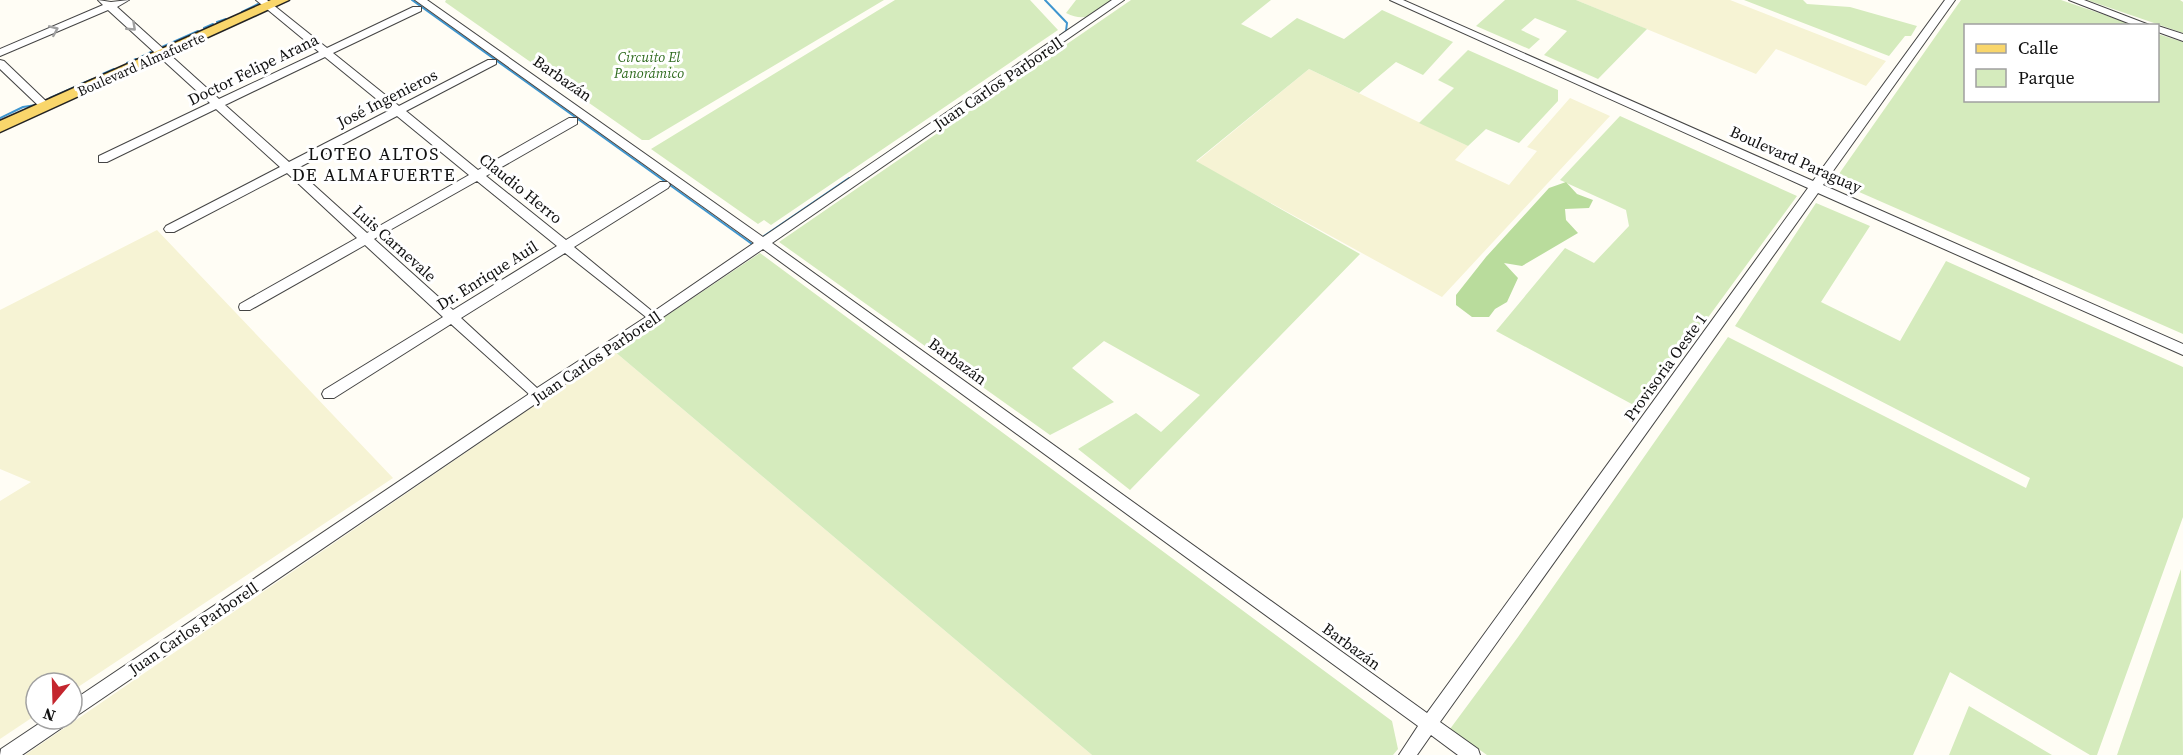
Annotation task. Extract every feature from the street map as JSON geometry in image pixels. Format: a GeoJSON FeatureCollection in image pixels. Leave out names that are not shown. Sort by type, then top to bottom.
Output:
{"type":"FeatureCollection","features":[{"type":"Feature","properties":{"kind":"main road","name":"Boulevard Almafuerte"},"geometry":{"type":"LineString","coordinates":[[0,127],[271,2]]}},
{"type":"Feature","properties":{"kind":"street"},"geometry":{"type":"LineString","coordinates":[[0,53],[107,3],[124,0]]}},
{"type":"Feature","properties":{"kind":"street","name":"Juan Carlos Parborell"},"geometry":{"type":"LineString","coordinates":[[84,703],[1119,0]]}},
{"type":"Feature","properties":{"kind":"street","name":"Boulevard Paraguay"},"geometry":{"type":"LineString","coordinates":[[1395,0],[2183,350]]}},
{"type":"Feature","properties":{"kind":"street","name":"Provisoria Oeste 1"},"geometry":{"type":"LineString","coordinates":[[1407,755],[1950,0]]}},
{"type":"Feature","properties":{"kind":"street"},"geometry":{"type":"LineString","coordinates":[[2074,0],[2141,24]]}},
{"type":"Feature","properties":{"kind":"street","name":"Claudio Herro"},"geometry":{"type":"LineString","coordinates":[[271,2],[326,52],[647,312]]}},
{"type":"Feature","properties":{"kind":"street","name":"Luis Carnevale"},"geometry":{"type":"LineString","coordinates":[[107,3],[531,390]]}},
{"type":"Feature","properties":{"kind":"street","name":"Barbazán"},"geometry":{"type":"LineString","coordinates":[[425,3],[763,243],[1472,755]]}},
{"type":"Feature","properties":{"kind":"street","name":"Doctor Felipe Arana"},"geometry":{"type":"LineString","coordinates":[[103,159],[425,3]]}},
{"type":"Feature","properties":{"kind":"street"},"geometry":{"type":"LineString","coordinates":[[2159,30],[2183,38]]}},
{"type":"Feature","properties":{"kind":"street","name":"José Ingenieros"},"geometry":{"type":"LineString","coordinates":[[170,230],[492,62]]}},
{"type":"Feature","properties":{"kind":"street"},"geometry":{"type":"LineString","coordinates":[[0,63],[46,107]]}},
{"type":"Feature","properties":{"kind":"street"},"geometry":{"type":"LineString","coordinates":[[245,307],[573,121]]}},
{"type":"Feature","properties":{"kind":"street","name":"Dr. Enrique Auil"},"geometry":{"type":"LineString","coordinates":[[328,394],[664,185]]}},
{"type":"Feature","properties":{"kind":"street"},"geometry":{"type":"LineString","coordinates":[[7,755],[42,731]]}},
{"type":"Feature","properties":{"kind":"shaded area"},"geometry":{"type":"Polygon","coordinates":[[[1576,0],[1730,0],[1886,61],[1866,86],[1776,49],[1756,74],[1576,0]]]}},
{"type":"Feature","properties":{"kind":"shaded area"},"geometry":{"type":"Polygon","coordinates":[[[1309,69],[1468,146],[1455,160],[1509,185],[1537,151],[1527,147],[1570,98],[1610,116],[1442,297],[1196,162],[1309,69]]]}},
{"type":"Feature","properties":{"kind":"shaded area"},"geometry":{"type":"Polygon","coordinates":[[[157,230],[393,478],[84,683],[84,671],[24,671],[24,723],[0,739],[0,501],[31,482],[0,469],[0,310],[157,230]]]}},
{"type":"Feature","properties":{"kind":"shaded area"},"geometry":{"type":"Polygon","coordinates":[[[614,351],[1092,755],[25,755],[60,731],[84,731],[84,715],[614,351]]]}},
{"type":"Feature","properties":{"kind":"green space","name":"Circuito El Panorámico"},"geometry":{"type":"Polygon","coordinates":[[[446,0],[884,0],[649,140],[642,140],[445,2],[446,0]]]}},
{"type":"Feature","properties":{"kind":"green space"},"geometry":{"type":"Polygon","coordinates":[[[895,0],[1030,0],[1058,30],[771,225],[764,220],[758,224],[651,149],[895,0]]]}},
{"type":"Feature","properties":{"kind":"green space"},"geometry":{"type":"Polygon","coordinates":[[[1076,0],[1112,0],[1091,15],[1080,17],[1066,13],[1076,0]]]}},
{"type":"Feature","properties":{"kind":"green space"},"geometry":{"type":"Polygon","coordinates":[[[1131,0],[1271,0],[1241,24],[1271,38],[1297,18],[1344,39],[1382,10],[1453,42],[1423,75],[1396,62],[1359,93],[1309,69],[1196,161],[1360,254],[1130,490],[1078,449],[1136,413],[1161,432],[1200,395],[1104,341],[1072,368],[1114,402],[1050,435],[779,242],[1131,0]]]}},
{"type":"Feature","properties":{"kind":"green space"},"geometry":{"type":"Polygon","coordinates":[[[1505,0],[1576,0],[1647,29],[1598,79],[1544,55],[1567,31],[1535,18],[1521,30],[1540,39],[1529,49],[1476,26],[1505,0]]]}},
{"type":"Feature","properties":{"kind":"green space"},"geometry":{"type":"Polygon","coordinates":[[[1744,0],[1803,0],[1807,4],[1850,7],[1917,26],[1911,36],[1905,36],[1889,56],[1744,0]]]}},
{"type":"Feature","properties":{"kind":"green space"},"geometry":{"type":"Polygon","coordinates":[[[1961,0],[2061,0],[2131,24],[1964,24],[1964,102],[2159,102],[2159,34],[2183,42],[2183,334],[1834,181],[1961,0]]]}},
{"type":"Feature","properties":{"kind":"green space"},"geometry":{"type":"Polygon","coordinates":[[[2087,0],[2180,0],[2183,2],[2183,33],[2087,0]]]}},
{"type":"Feature","properties":{"kind":"green space"},"geometry":{"type":"Polygon","coordinates":[[[1468,50],[1558,90],[1558,101],[1519,143],[1486,129],[1468,146],[1419,123],[1454,88],[1438,80],[1468,50]]]}},
{"type":"Feature","properties":{"kind":"green space"},"geometry":{"type":"Polygon","coordinates":[[[1620,116],[1797,196],[1641,409],[1496,331],[1565,248],[1594,263],[1629,226],[1626,210],[1560,180],[1620,116]]]}},
{"type":"Feature","properties":{"kind":"green space"},"geometry":{"type":"Polygon","coordinates":[[[1566,182],[1577,194],[1593,200],[1589,208],[1565,209],[1566,220],[1578,233],[1522,266],[1504,263],[1518,278],[1507,302],[1495,309],[1489,317],[1472,317],[1456,305],[1456,295],[1486,257],[1549,188],[1566,182]]]}},
{"type":"Feature","properties":{"kind":"green space"},"geometry":{"type":"Polygon","coordinates":[[[1816,203],[1870,226],[1821,302],[1900,341],[1946,261],[2183,367],[2183,517],[2097,755],[2090,755],[1950,672],[1913,755],[1487,755],[1450,729],[1518,637],[1728,337],[2026,488],[2030,478],[1735,326],[1816,203]]]}},
{"type":"Feature","properties":{"kind":"green space"},"geometry":{"type":"Polygon","coordinates":[[[760,253],[1392,721],[1398,749],[1393,755],[1092,755],[614,351],[760,253]]]}},
{"type":"Feature","properties":{"kind":"green space"},"geometry":{"type":"Polygon","coordinates":[[[2181,569],[2183,755],[2117,755],[2181,569]]]}},
{"type":"Feature","properties":{"kind":"green space"},"geometry":{"type":"Polygon","coordinates":[[[1969,706],[2052,755],[1949,755],[1969,706]]]}},
{"type":"Feature","properties":{"kind":"waterway"},"geometry":{"type":"LineString","coordinates":[[412,0],[752,244]]}},
{"type":"Feature","properties":{"kind":"waterway"},"geometry":{"type":"LineString","coordinates":[[1045,0],[1067,23],[1066,31],[1059,37]]}},
{"type":"Feature","properties":{"kind":"waterway"},"geometry":{"type":"LineString","coordinates":[[242,12],[258,4]]}},
{"type":"Feature","properties":{"kind":"waterway"},"geometry":{"type":"LineString","coordinates":[[217,22],[226,19]]}},
{"type":"Feature","properties":{"kind":"waterway"},"geometry":{"type":"LineString","coordinates":[[204,28],[213,24]]}},
{"type":"Feature","properties":{"kind":"waterway"},"geometry":{"type":"LineString","coordinates":[[162,47],[198,31]]}},
{"type":"Feature","properties":{"kind":"waterway"},"geometry":{"type":"LineString","coordinates":[[141,57],[151,52]]}},
{"type":"Feature","properties":{"kind":"waterway"},"geometry":{"type":"LineString","coordinates":[[127,63],[136,59]]}},
{"type":"Feature","properties":{"kind":"waterway"},"geometry":{"type":"LineString","coordinates":[[98,76],[114,69]]}},
{"type":"Feature","properties":{"kind":"waterway"},"geometry":{"type":"LineString","coordinates":[[81,84],[93,79]]}},
{"type":"Feature","properties":{"kind":"waterway"},"geometry":{"type":"LineString","coordinates":[[50,98],[75,87]]}},
{"type":"Feature","properties":{"kind":"waterway"},"geometry":{"type":"LineString","coordinates":[[0,118],[23,107],[36,105]]}},
{"type":"Feature","properties":{"kind":"waterway"},"geometry":{"type":"LineString","coordinates":[[764,236],[849,178]]}},
{"type":"Feature","properties":{"kind":"district","name":"LOTEO ALTOS DE ALMAFUERTE"},"geometry":{"type":"Point","coordinates":[374,163]}}]}
